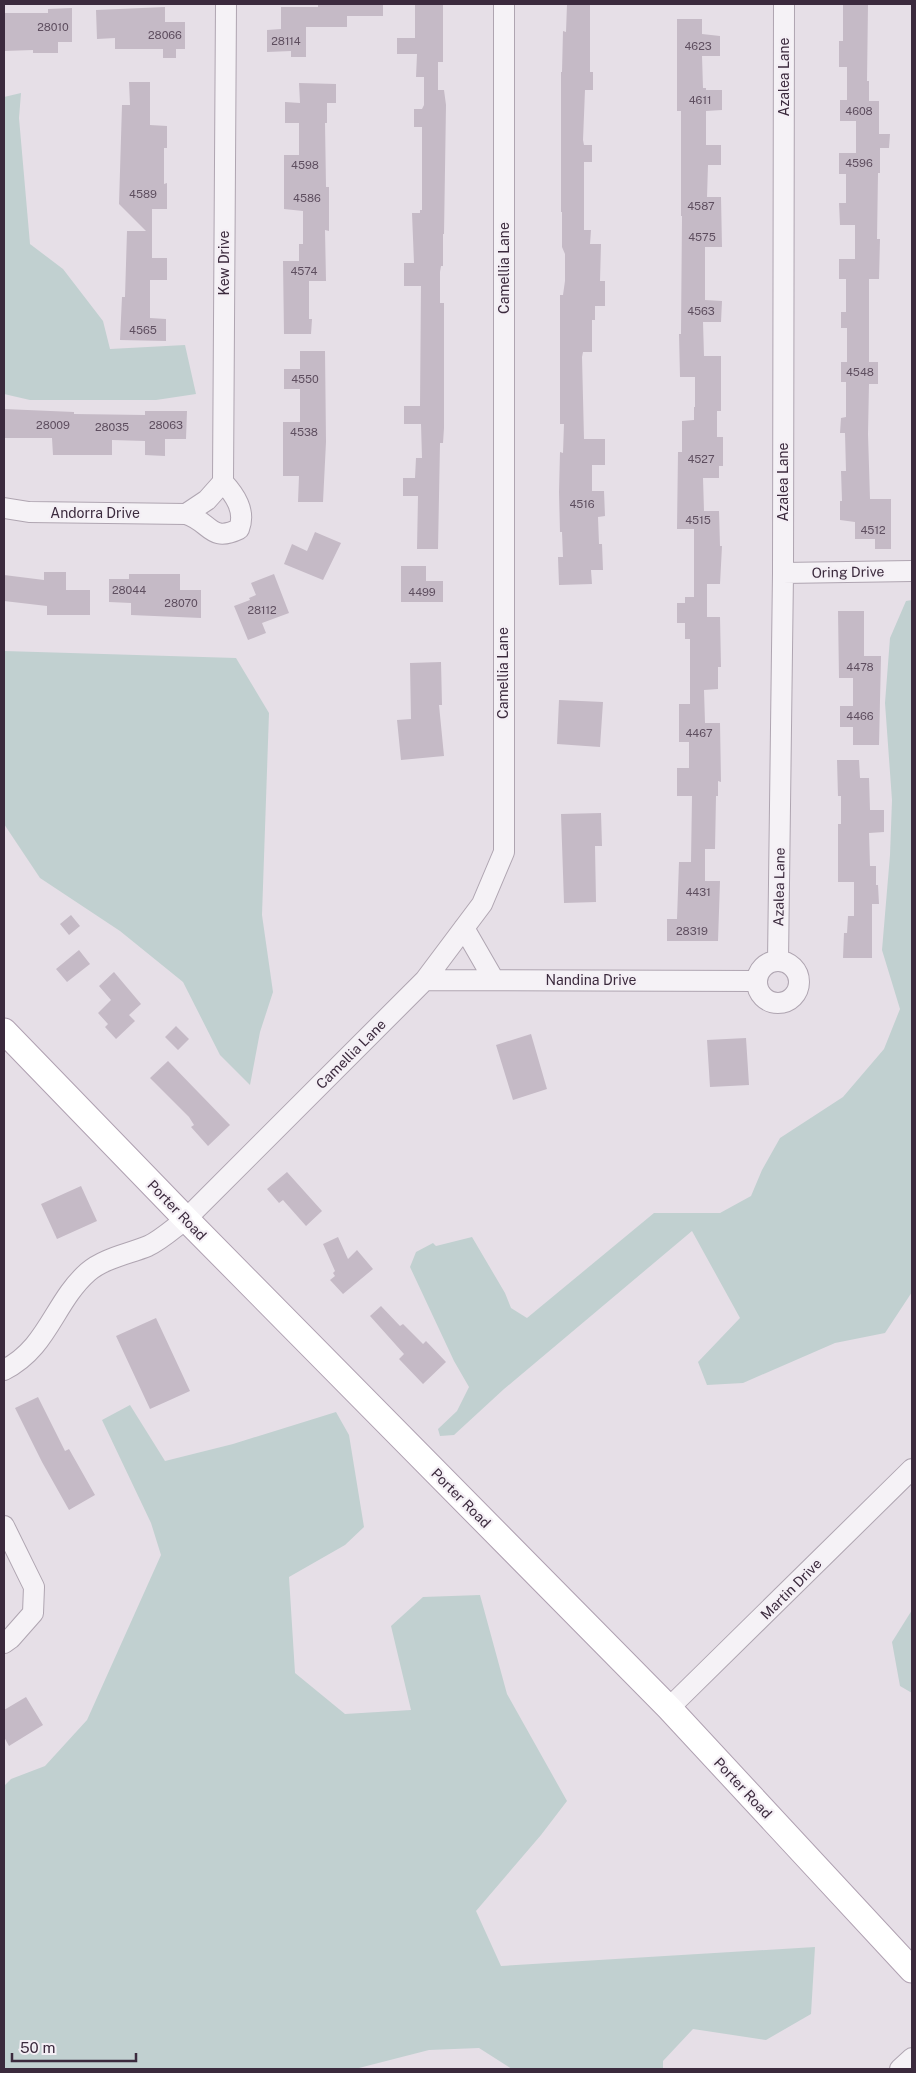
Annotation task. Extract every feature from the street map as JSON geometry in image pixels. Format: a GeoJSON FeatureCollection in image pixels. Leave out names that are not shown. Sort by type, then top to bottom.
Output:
{"type":"FeatureCollection","features":[{"type":"Feature","properties":{"kind":"main road","name":"Porter Road"},"geometry":{"type":"LineString","coordinates":[[4,1031],[186,1219],[669,1708],[912,1970]]}},
{"type":"Feature","properties":{"kind":"street","name":"Kew Drive"},"geometry":{"type":"LineString","coordinates":[[223,482],[226,4]]}},
{"type":"Feature","properties":{"kind":"street","name":"Camellia Lane"},"geometry":{"type":"LineString","coordinates":[[4,1370],[18,1364],[42,1338],[64,1301],[88,1272],[117,1257],[150,1245],[186,1219],[425,980],[482,904],[504,852],[504,4]]}},
{"type":"Feature","properties":{"kind":"street","name":"Azalea Lane"},"geometry":{"type":"LineString","coordinates":[[778,961],[783,573],[784,4]]}},
{"type":"Feature","properties":{"kind":"street"},"geometry":{"type":"LineString","coordinates":[[223,482],[236,500],[242,516],[239,529],[228,534],[210,530],[201,520],[186,514],[207,500],[223,482]]}},
{"type":"Feature","properties":{"kind":"street","name":"Andorra Drive"},"geometry":{"type":"LineString","coordinates":[[4,508],[29,512],[186,514]]}},
{"type":"Feature","properties":{"kind":"street","name":"Oring Drive"},"geometry":{"type":"LineString","coordinates":[[783,573],[912,571]]}},
{"type":"Feature","properties":{"kind":"street"},"geometry":{"type":"LineString","coordinates":[[464,928],[494,980]]}},
{"type":"Feature","properties":{"kind":"street"},"geometry":{"type":"LineString","coordinates":[[778,961],[785,962],[796,970],[799,984],[793,996],[787,1001],[773,1002],[761,994],[757,981],[761,969],[778,961]]}},
{"type":"Feature","properties":{"kind":"street","name":"Nandina Drive"},"geometry":{"type":"LineString","coordinates":[[425,980],[757,981]]}},
{"type":"Feature","properties":{"kind":"street","name":"Martin Drive"},"geometry":{"type":"LineString","coordinates":[[669,1708],[912,1469]]}},
{"type":"Feature","properties":{"kind":"street"},"geometry":{"type":"LineString","coordinates":[[4,1526],[34,1587],[33,1613],[11,1638],[4,1643]]}},
{"type":"Feature","properties":{"kind":"street"},"geometry":{"type":"LineString","coordinates":[[900,2069],[912,2058]]}},
{"type":"Feature","properties":{"kind":"shaded area"},"geometry":{"type":"Polygon","coordinates":[[[21,93],[19,118],[30,244],[63,269],[103,321],[110,349],[185,345],[196,394],[156,400],[30,400],[4,394],[4,97],[21,93]]]}},
{"type":"Feature","properties":{"kind":"shaded area"},"geometry":{"type":"Polygon","coordinates":[[[912,600],[912,1292],[885,1333],[835,1343],[743,1383],[707,1385],[698,1362],[740,1318],[692,1231],[504,1389],[454,1435],[440,1436],[438,1429],[457,1411],[469,1387],[454,1361],[410,1267],[416,1252],[433,1243],[436,1246],[472,1237],[505,1293],[511,1308],[527,1318],[654,1213],[720,1213],[751,1196],[762,1170],[780,1138],[843,1097],[884,1049],[900,1009],[882,950],[890,855],[892,800],[885,703],[890,638],[906,601],[912,600]]]}},
{"type":"Feature","properties":{"kind":"shaded area"},"geometry":{"type":"Polygon","coordinates":[[[4,651],[236,658],[269,713],[262,915],[273,992],[260,1032],[250,1085],[220,1055],[183,982],[120,931],[40,878],[4,824],[4,651]]]}},
{"type":"Feature","properties":{"kind":"shaded area"},"geometry":{"type":"Polygon","coordinates":[[[130,1405],[165,1461],[233,1444],[336,1412],[349,1435],[364,1527],[345,1545],[289,1577],[295,1673],[345,1714],[411,1710],[391,1626],[423,1597],[480,1595],[507,1694],[567,1801],[541,1835],[476,1911],[501,1966],[815,1947],[811,2014],[766,2040],[693,2029],[663,2061],[663,2069],[512,2069],[479,2048],[429,2050],[355,2069],[4,2069],[4,1786],[11,1779],[45,1766],[87,1720],[161,1555],[151,1523],[102,1420],[130,1405]]]}},
{"type":"Feature","properties":{"kind":"shaded area"},"geometry":{"type":"Polygon","coordinates":[[[912,1610],[912,1693],[900,1686],[892,1642],[912,1610]]]}},
{"type":"Feature","properties":{"kind":"building"},"geometry":{"type":"Polygon","coordinates":[[[318,4],[383,4],[383,16],[347,16],[347,27],[306,27],[306,57],[291,57],[291,51],[267,52],[267,30],[281,29],[281,7],[318,7],[318,4]]]}},
{"type":"Feature","properties":{"kind":"building"},"geometry":{"type":"Polygon","coordinates":[[[415,4],[443,4],[443,62],[438,62],[438,90],[444,90],[446,105],[443,266],[441,266],[440,272],[440,303],[444,303],[444,428],[443,443],[440,443],[438,549],[417,549],[418,496],[403,496],[403,478],[415,478],[416,458],[422,458],[421,424],[404,424],[404,406],[420,406],[421,286],[404,286],[404,263],[414,263],[412,213],[420,213],[420,210],[422,210],[422,127],[414,127],[414,109],[422,109],[424,105],[424,77],[416,77],[417,54],[397,54],[397,38],[415,38],[415,4]]]}},
{"type":"Feature","properties":{"kind":"building"},"geometry":{"type":"Polygon","coordinates":[[[567,4],[590,4],[590,72],[593,72],[593,90],[585,90],[583,140],[584,145],[592,145],[592,162],[584,162],[584,230],[591,230],[590,244],[601,244],[600,281],[605,281],[605,306],[595,306],[595,320],[592,320],[592,352],[583,352],[582,357],[584,439],[605,439],[605,465],[592,465],[592,491],[604,491],[605,516],[598,517],[599,544],[602,544],[603,570],[591,570],[592,584],[559,585],[558,557],[563,557],[562,532],[560,532],[560,452],[563,453],[564,424],[560,424],[560,295],[563,295],[565,281],[565,254],[562,247],[561,212],[561,72],[563,31],[566,32],[567,4]]]}},
{"type":"Feature","properties":{"kind":"building"},"geometry":{"type":"Polygon","coordinates":[[[843,4],[868,4],[867,81],[869,81],[869,101],[879,101],[879,134],[890,134],[889,148],[880,148],[880,173],[878,173],[877,239],[880,239],[879,279],[869,279],[869,362],[878,362],[878,384],[869,384],[868,434],[870,499],[891,499],[891,549],[875,549],[875,539],[855,539],[855,522],[840,520],[840,501],[842,501],[841,471],[846,471],[845,433],[840,433],[841,418],[846,417],[846,382],[841,382],[841,362],[847,362],[847,328],[841,328],[841,312],[846,312],[846,279],[839,279],[839,259],[855,259],[855,225],[840,225],[839,203],[846,203],[846,174],[839,174],[839,153],[856,153],[856,121],[840,121],[840,100],[847,100],[847,67],[839,67],[839,41],[843,41],[843,4]]]}},
{"type":"Feature","properties":{"kind":"building"},"geometry":{"type":"Polygon","coordinates":[[[165,7],[165,22],[185,22],[185,49],[176,49],[176,58],[163,58],[163,49],[115,49],[115,38],[97,39],[96,10],[165,7]]]}},
{"type":"Feature","properties":{"kind":"building"},"geometry":{"type":"Polygon","coordinates":[[[72,8],[72,42],[58,42],[58,53],[33,53],[33,50],[4,51],[4,13],[48,13],[48,9],[72,8]]]}},
{"type":"Feature","properties":{"kind":"building"},"geometry":{"type":"Polygon","coordinates":[[[677,19],[702,19],[702,34],[720,36],[720,56],[702,56],[703,88],[706,88],[706,90],[722,90],[722,110],[706,111],[706,145],[721,145],[721,165],[708,165],[707,197],[721,197],[722,247],[705,247],[705,300],[722,301],[721,322],[703,322],[704,356],[721,356],[721,411],[717,411],[717,437],[723,437],[723,466],[719,466],[719,478],[703,478],[704,511],[719,511],[720,546],[722,546],[720,584],[707,584],[707,617],[720,617],[721,667],[718,667],[718,689],[704,690],[705,723],[720,723],[721,782],[718,781],[718,796],[716,796],[715,849],[705,849],[705,881],[720,881],[718,941],[667,941],[667,919],[677,919],[679,862],[691,862],[692,796],[677,796],[677,768],[689,768],[689,742],[679,742],[679,704],[690,704],[690,639],[685,639],[685,623],[677,623],[677,603],[685,603],[685,597],[694,597],[694,529],[677,529],[678,452],[682,452],[682,421],[694,420],[695,377],[680,377],[679,334],[681,334],[682,216],[681,111],[677,111],[677,19]]]}},
{"type":"Feature","properties":{"kind":"building"},"geometry":{"type":"Polygon","coordinates":[[[129,82],[150,82],[150,125],[167,126],[167,148],[164,148],[164,184],[167,183],[167,209],[152,209],[152,258],[167,258],[167,280],[150,280],[150,318],[166,319],[166,341],[120,340],[122,297],[125,297],[127,231],[146,231],[119,204],[122,105],[130,105],[129,82]]]}},
{"type":"Feature","properties":{"kind":"building"},"geometry":{"type":"Polygon","coordinates":[[[299,83],[336,84],[336,103],[327,103],[327,123],[325,123],[326,187],[329,187],[329,231],[325,230],[326,281],[309,281],[309,319],[312,319],[311,334],[284,334],[283,261],[299,261],[299,244],[303,244],[303,211],[284,209],[284,155],[299,155],[299,123],[285,123],[285,102],[300,103],[299,83]]]}},
{"type":"Feature","properties":{"kind":"building"},"geometry":{"type":"Polygon","coordinates":[[[300,351],[325,351],[326,442],[323,502],[298,502],[299,476],[283,476],[283,422],[300,422],[300,389],[284,389],[284,369],[300,369],[300,351]]]}},
{"type":"Feature","properties":{"kind":"building"},"geometry":{"type":"Polygon","coordinates":[[[4,409],[74,412],[74,414],[145,415],[145,411],[187,411],[186,439],[165,439],[165,456],[145,455],[145,441],[112,440],[112,455],[53,455],[52,438],[4,438],[4,409]]]}},
{"type":"Feature","properties":{"kind":"building"},"geometry":{"type":"Polygon","coordinates":[[[315,532],[341,543],[323,580],[284,564],[292,544],[307,551],[315,532]]]}},
{"type":"Feature","properties":{"kind":"building"},"geometry":{"type":"Polygon","coordinates":[[[401,566],[426,566],[426,581],[443,581],[443,602],[401,602],[401,566]]]}},
{"type":"Feature","properties":{"kind":"building"},"geometry":{"type":"Polygon","coordinates":[[[44,572],[66,572],[66,590],[90,590],[90,615],[47,615],[47,606],[4,601],[4,575],[44,580],[44,572]]]}},
{"type":"Feature","properties":{"kind":"building"},"geometry":{"type":"Polygon","coordinates":[[[129,574],[180,574],[180,590],[201,590],[201,618],[131,615],[131,603],[109,602],[109,579],[129,579],[129,574]]]}},
{"type":"Feature","properties":{"kind":"building"},"geometry":{"type":"Polygon","coordinates":[[[274,574],[289,613],[262,623],[266,633],[248,640],[234,606],[250,600],[249,598],[256,595],[251,583],[274,574]]]}},
{"type":"Feature","properties":{"kind":"building"},"geometry":{"type":"Polygon","coordinates":[[[838,611],[864,611],[864,656],[881,656],[879,745],[853,745],[853,727],[840,727],[840,706],[853,706],[853,678],[839,678],[838,611]]]}},
{"type":"Feature","properties":{"kind":"building"},"geometry":{"type":"Polygon","coordinates":[[[441,662],[442,705],[439,705],[444,756],[401,760],[397,720],[411,719],[410,663],[441,662]]]}},
{"type":"Feature","properties":{"kind":"building"},"geometry":{"type":"Polygon","coordinates":[[[559,700],[603,702],[600,747],[557,744],[559,700]]]}},
{"type":"Feature","properties":{"kind":"building"},"geometry":{"type":"Polygon","coordinates":[[[837,760],[859,760],[860,778],[869,778],[870,810],[884,810],[884,832],[869,833],[870,866],[876,866],[879,904],[872,904],[872,958],[843,958],[844,933],[847,933],[848,916],[854,916],[854,882],[838,882],[838,824],[841,824],[841,796],[838,796],[837,760]]]}},
{"type":"Feature","properties":{"kind":"building"},"geometry":{"type":"Polygon","coordinates":[[[601,813],[602,846],[595,846],[596,902],[564,903],[561,814],[601,813]]]}},
{"type":"Feature","properties":{"kind":"building"},"geometry":{"type":"Polygon","coordinates":[[[71,915],[80,926],[69,935],[60,924],[71,915]]]}},
{"type":"Feature","properties":{"kind":"building"},"geometry":{"type":"Polygon","coordinates":[[[79,950],[90,964],[67,982],[56,969],[79,950]]]}},
{"type":"Feature","properties":{"kind":"building"},"geometry":{"type":"Polygon","coordinates":[[[114,972],[141,1004],[129,1015],[135,1021],[116,1039],[105,1027],[108,1024],[98,1013],[111,1000],[99,986],[114,972]]]}},
{"type":"Feature","properties":{"kind":"building"},"geometry":{"type":"Polygon","coordinates":[[[176,1026],[189,1039],[178,1050],[165,1037],[176,1026]]]}},
{"type":"Feature","properties":{"kind":"building"},"geometry":{"type":"Polygon","coordinates":[[[531,1034],[547,1089],[513,1100],[496,1045],[531,1034]]]}},
{"type":"Feature","properties":{"kind":"building"},"geometry":{"type":"Polygon","coordinates":[[[746,1038],[749,1085],[710,1087],[707,1040],[746,1038]]]}},
{"type":"Feature","properties":{"kind":"building"},"geometry":{"type":"Polygon","coordinates":[[[168,1061],[230,1125],[208,1146],[191,1127],[194,1125],[189,1117],[150,1078],[168,1061]]]}},
{"type":"Feature","properties":{"kind":"building"},"geometry":{"type":"Polygon","coordinates":[[[287,1172],[322,1211],[306,1226],[283,1200],[279,1203],[267,1189],[287,1172]]]}},
{"type":"Feature","properties":{"kind":"building"},"geometry":{"type":"Polygon","coordinates":[[[81,1186],[97,1221],[57,1239],[41,1204],[81,1186]]]}},
{"type":"Feature","properties":{"kind":"building"},"geometry":{"type":"Polygon","coordinates":[[[338,1237],[348,1259],[357,1250],[373,1269],[343,1294],[330,1280],[335,1276],[333,1273],[335,1271],[323,1244],[338,1237]]]}},
{"type":"Feature","properties":{"kind":"building"},"geometry":{"type":"Polygon","coordinates":[[[381,1306],[400,1326],[403,1324],[423,1344],[426,1341],[446,1362],[423,1384],[399,1359],[404,1354],[370,1316],[381,1306]]]}},
{"type":"Feature","properties":{"kind":"building"},"geometry":{"type":"Polygon","coordinates":[[[156,1318],[190,1391],[150,1409],[116,1336],[156,1318]]]}},
{"type":"Feature","properties":{"kind":"building"},"geometry":{"type":"Polygon","coordinates":[[[38,1397],[65,1451],[69,1449],[95,1495],[69,1510],[15,1408],[38,1397]]]}},
{"type":"Feature","properties":{"kind":"building"},"geometry":{"type":"Polygon","coordinates":[[[26,1697],[43,1725],[9,1746],[4,1737],[4,1710],[26,1697]]]}}]}
